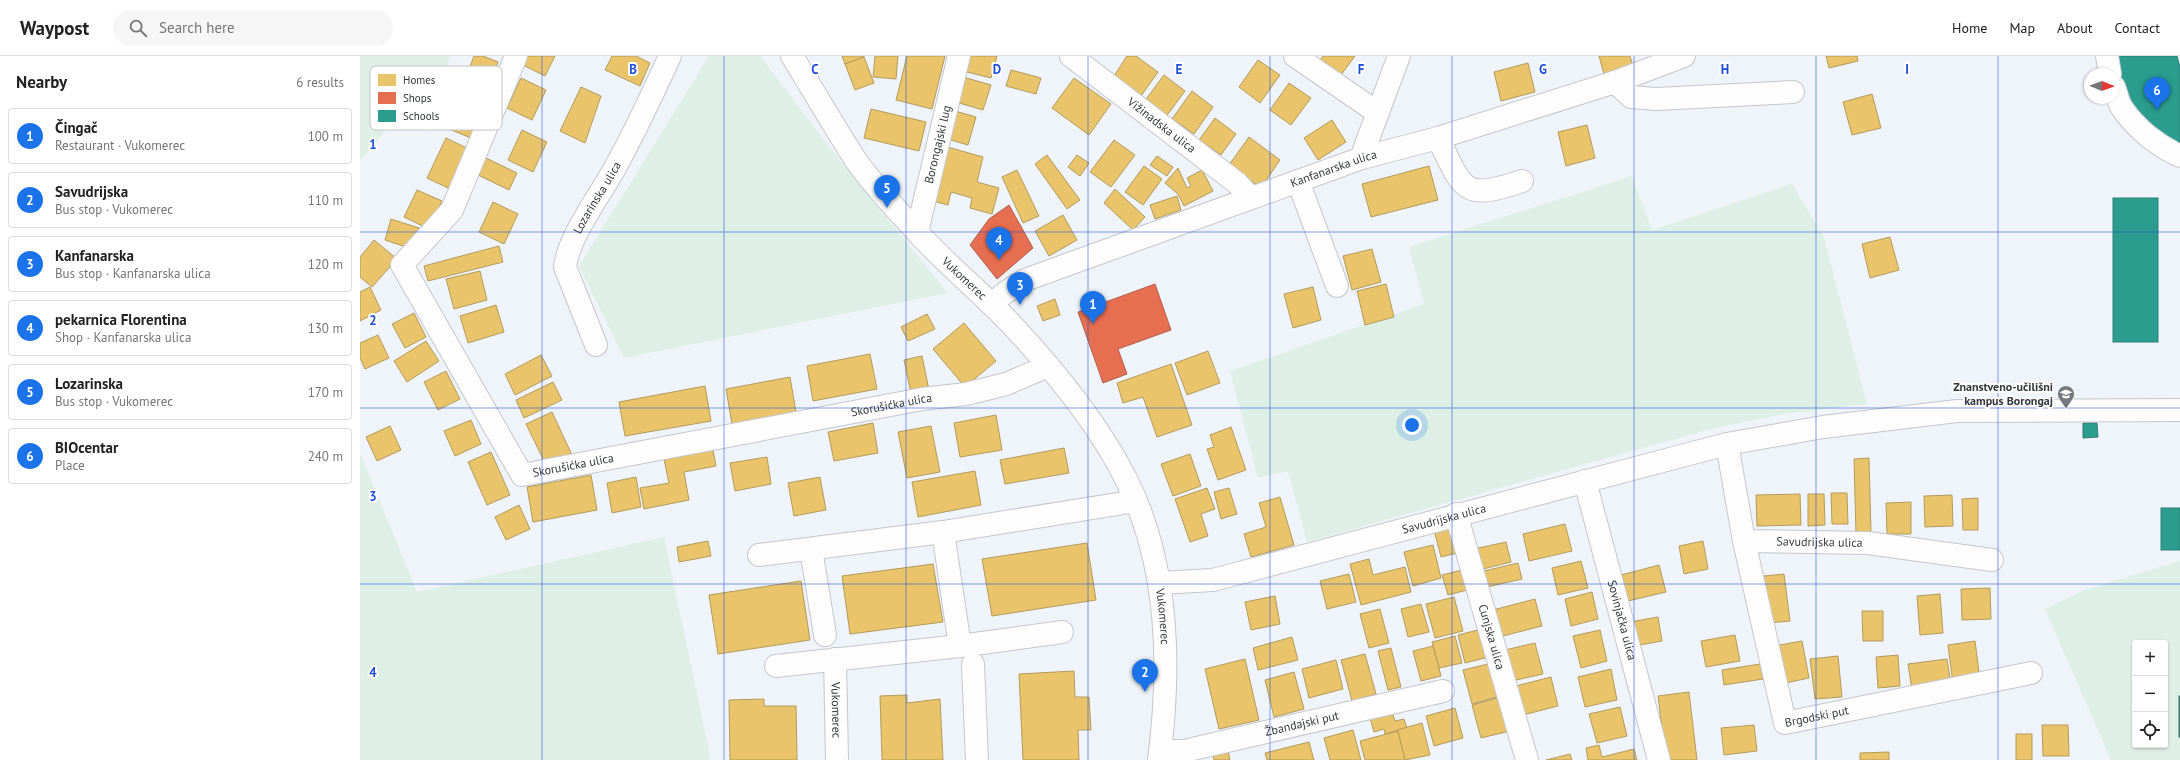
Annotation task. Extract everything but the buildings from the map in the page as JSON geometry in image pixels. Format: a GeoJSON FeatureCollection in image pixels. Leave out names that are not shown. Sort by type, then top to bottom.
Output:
{"type":"FeatureCollection","features":[{"type":"Feature","properties":{"kind":"street","name":"Skorušićka ulica"},"geometry":{"type":"LineString","coordinates":[[502,90],[516,56]]}},
{"type":"Feature","properties":{"kind":"street","name":"Lozarinska ulica"},"geometry":{"type":"LineString","coordinates":[[596,344],[565,267],[566,259],[583,223],[616,167],[670,56]]}},
{"type":"Feature","properties":{"kind":"street","name":"Vukomerec"},"geometry":{"type":"LineString","coordinates":[[792,56],[856,160],[917,232],[992,304],[1048,366],[1098,432],[1126,479],[1149,537],[1160,582],[1165,662],[1160,755]]}},
{"type":"Feature","properties":{"kind":"street","name":"Borongajski lug"},"geometry":{"type":"LineString","coordinates":[[917,232],[959,56]]}},
{"type":"Feature","properties":{"kind":"street","name":"Vižinadska ulica"},"geometry":{"type":"LineString","coordinates":[[1070,56],[1237,183],[1250,197]]}},
{"type":"Feature","properties":{"kind":"street"},"geometry":{"type":"LineString","coordinates":[[1295,56],[1378,113]]}},
{"type":"Feature","properties":{"kind":"street"},"geometry":{"type":"LineString","coordinates":[[1362,158],[1364,147],[1399,56]]}},
{"type":"Feature","properties":{"kind":"street","name":"Kanfanarska ulica"},"geometry":{"type":"LineString","coordinates":[[992,304],[1025,280],[1250,197],[1362,158],[1438,138],[1615,82],[1684,56]]}},
{"type":"Feature","properties":{"kind":"street"},"geometry":{"type":"LineString","coordinates":[[2108,56],[2109,68]]}},
{"type":"Feature","properties":{"kind":"street"},"geometry":{"type":"LineString","coordinates":[[1615,82],[1630,98],[1656,99],[1793,92]]}},
{"type":"Feature","properties":{"kind":"street"},"geometry":{"type":"LineString","coordinates":[[2120,103],[2122,108],[2160,147],[2180,156]]}},
{"type":"Feature","properties":{"kind":"street","name":"Skorušićka ulica"},"geometry":{"type":"LineString","coordinates":[[485,130],[452,210],[402,265],[522,475],[922,399],[966,394],[1006,384],[1048,366]]}},
{"type":"Feature","properties":{"kind":"street"},"geometry":{"type":"LineString","coordinates":[[1438,138],[1456,176],[1464,186],[1478,192],[1498,190],[1522,182]]}},
{"type":"Feature","properties":{"kind":"street"},"geometry":{"type":"LineString","coordinates":[[1298,181],[1337,286]]}},
{"type":"Feature","properties":{"kind":"street","name":"Savudrijska ulica"},"geometry":{"type":"LineString","coordinates":[[1160,582],[1213,580],[1456,514],[1727,444],[1823,427],[1957,412],[2180,410]]}},
{"type":"Feature","properties":{"kind":"street"},"geometry":{"type":"LineString","coordinates":[[1727,444],[1744,541]]}},
{"type":"Feature","properties":{"kind":"street","name":"Sovinjačka ulica"},"geometry":{"type":"LineString","coordinates":[[1585,481],[1659,760]]}},
{"type":"Feature","properties":{"kind":"street"},"geometry":{"type":"LineString","coordinates":[[759,555],[943,532],[1136,501]]}},
{"type":"Feature","properties":{"kind":"street","name":"Cunjska ulica"},"geometry":{"type":"LineString","coordinates":[[1456,514],[1527,760]]}},
{"type":"Feature","properties":{"kind":"street"},"geometry":{"type":"LineString","coordinates":[[943,532],[960,646]]}},
{"type":"Feature","properties":{"kind":"street","name":"Savudrijska ulica"},"geometry":{"type":"LineString","coordinates":[[1744,541],[1868,543],[1992,560]]}},
{"type":"Feature","properties":{"kind":"street","name":"Brgodski put"},"geometry":{"type":"LineString","coordinates":[[1744,541],[1785,723],[2031,673]]}},
{"type":"Feature","properties":{"kind":"street"},"geometry":{"type":"LineString","coordinates":[[810,549],[825,635]]}},
{"type":"Feature","properties":{"kind":"street"},"geometry":{"type":"LineString","coordinates":[[776,666],[960,646],[1062,632]]}},
{"type":"Feature","properties":{"kind":"street","name":"Vukomerec"},"geometry":{"type":"LineString","coordinates":[[835,659],[837,760]]}},
{"type":"Feature","properties":{"kind":"street"},"geometry":{"type":"LineString","coordinates":[[974,664],[976,760]]}},
{"type":"Feature","properties":{"kind":"street","name":"Žbandajski put"},"geometry":{"type":"LineString","coordinates":[[1160,755],[1184,751],[1443,691]]}},
{"type":"Feature","properties":{"kind":"shaded area"},"geometry":{"type":"Polygon","coordinates":[[[360,56],[450,56],[447,66],[370,66],[370,130],[386,130],[360,161],[360,56]]]}},
{"type":"Feature","properties":{"kind":"shaded area"},"geometry":{"type":"Polygon","coordinates":[[[709,56],[760,56],[834,153],[948,293],[624,358],[579,266],[709,56]]]}},
{"type":"Feature","properties":{"kind":"shaded area"},"geometry":{"type":"Polygon","coordinates":[[[1632,176],[1652,230],[1792,184],[1824,237],[1867,404],[1784,414],[1711,429],[1307,542],[1288,471],[1258,478],[1230,371],[1424,304],[1409,247],[1632,176]]]}},
{"type":"Feature","properties":{"kind":"shaded area"},"geometry":{"type":"Polygon","coordinates":[[[360,453],[417,592],[664,537],[711,760],[360,760],[360,453]]]}},
{"type":"Feature","properties":{"kind":"shaded area"},"geometry":{"type":"Polygon","coordinates":[[[2180,561],[2180,760],[2111,760],[2045,609],[2084,590],[2180,561]]]}},
{"type":"Feature","properties":{"kind":"place","name":"BIOcentar"},"geometry":{"type":"Point","coordinates":[2157,110]}},
{"type":"Feature","properties":{"kind":"place","name":"Lozarinska"},"geometry":{"type":"Point","coordinates":[887,208]}},
{"type":"Feature","properties":{"kind":"place","name":"pekarnica Florentina"},"geometry":{"type":"Point","coordinates":[999,260]}},
{"type":"Feature","properties":{"kind":"place","name":"Kanfanarska"},"geometry":{"type":"Point","coordinates":[1020,305]}},
{"type":"Feature","properties":{"kind":"place","name":"Čingač"},"geometry":{"type":"Point","coordinates":[1093,324]}},
{"type":"Feature","properties":{"kind":"place","name":"Znanstveno-učilišni kampus Borongaj"},"geometry":{"type":"Point","coordinates":[2066,409]}},
{"type":"Feature","properties":{"kind":"place","name":"Savudrijska"},"geometry":{"type":"Point","coordinates":[1145,692]}}]}
